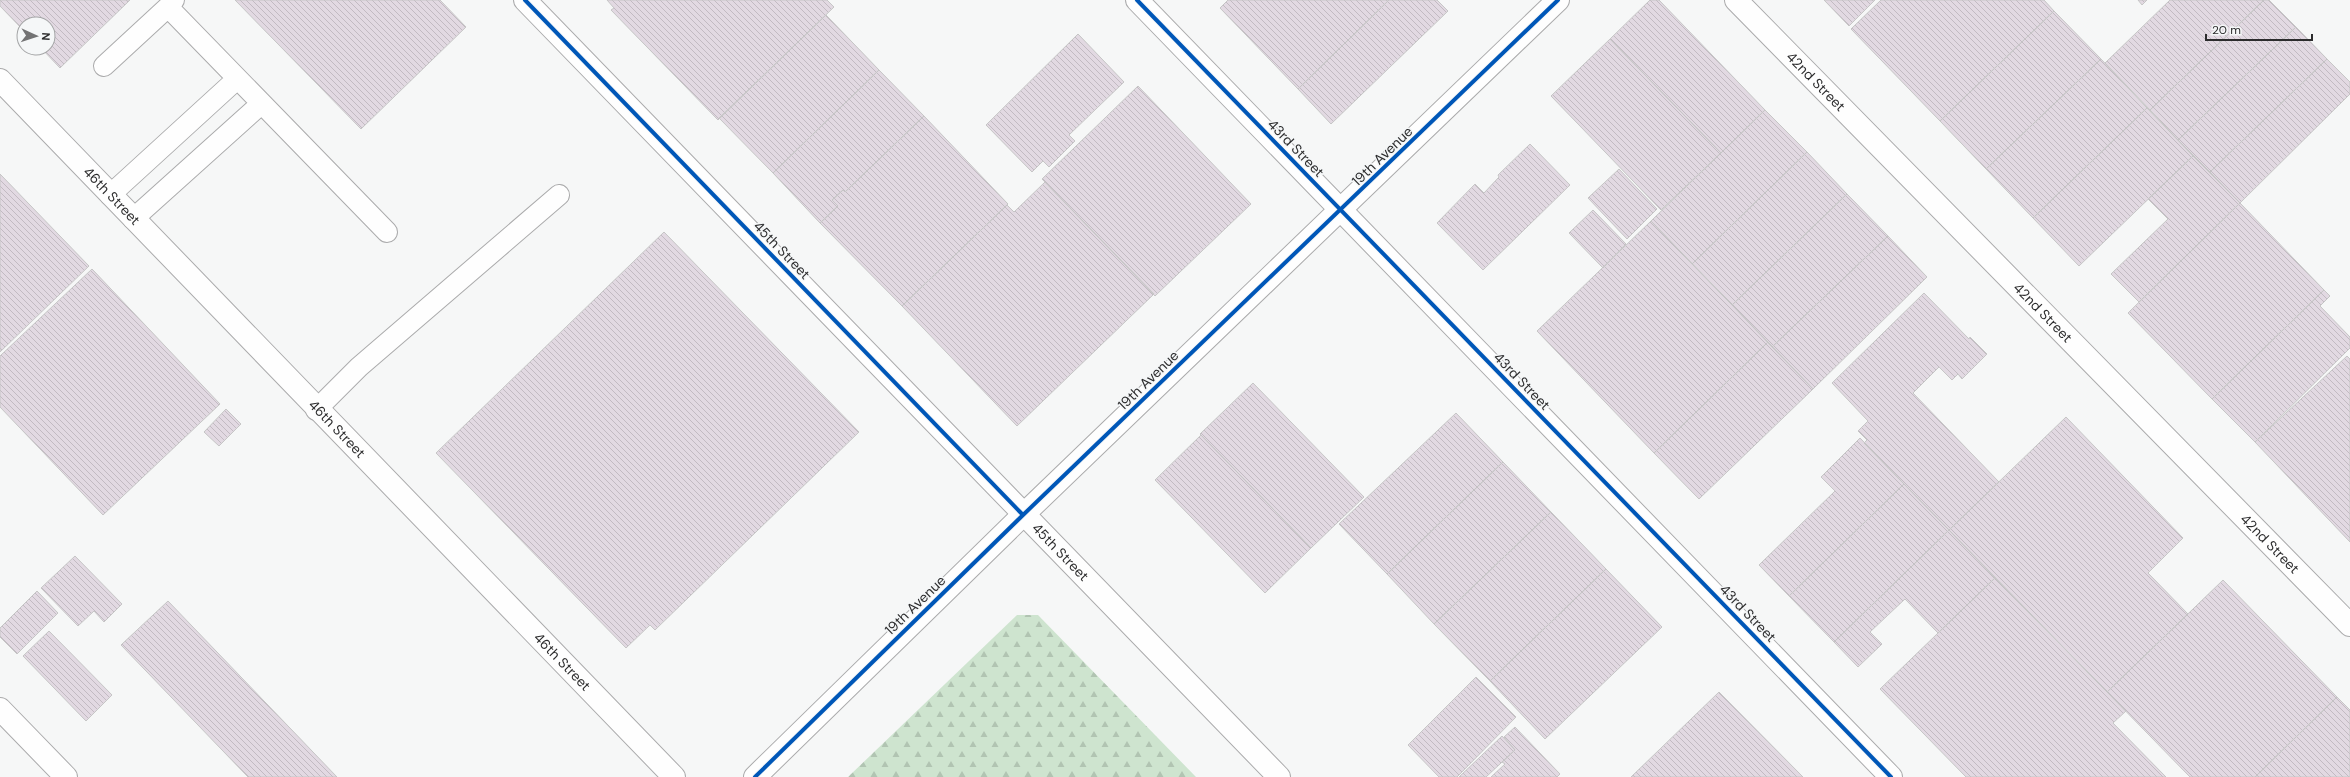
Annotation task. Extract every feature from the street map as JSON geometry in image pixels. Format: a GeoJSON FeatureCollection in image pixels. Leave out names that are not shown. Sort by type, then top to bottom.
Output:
{"type":"FeatureCollection","features":[{"type":"Feature","properties":{"kind":"street","name":"45th Street"},"geometry":{"type":"LineString","coordinates":[[525,0],[1023,515],[1279,777]]}},
{"type":"Feature","properties":{"kind":"street","name":"43rd Street"},"geometry":{"type":"LineString","coordinates":[[1137,0],[1891,777]]}},
{"type":"Feature","properties":{"kind":"street","name":"19th Avenue"},"geometry":{"type":"LineString","coordinates":[[755,777],[1023,515],[1558,0]]}},
{"type":"Feature","properties":{"kind":"street","name":"42nd Street"},"geometry":{"type":"LineString","coordinates":[[1736,0],[2350,625]]}},
{"type":"Feature","properties":{"kind":"street","name":"46th Street"},"geometry":{"type":"LineString","coordinates":[[0,80],[316,410],[674,777]]}},
{"type":"Feature","properties":{"kind":"street"},"geometry":{"type":"LineString","coordinates":[[0,709],[66,777]]}},
{"type":"Feature","properties":{"kind":"lane"},"geometry":{"type":"LineString","coordinates":[[104,66],[171,3],[237,79],[387,232]]}},
{"type":"Feature","properties":{"kind":"lane"},"geometry":{"type":"LineString","coordinates":[[110,195],[237,79]]}},
{"type":"Feature","properties":{"kind":"lane"},"geometry":{"type":"LineString","coordinates":[[133,219],[261,104]]}},
{"type":"Feature","properties":{"kind":"lane"},"geometry":{"type":"LineString","coordinates":[[316,410],[359,367],[559,195]]}},
{"type":"Feature","properties":{"kind":"green space"},"geometry":{"type":"Polygon","coordinates":[[[1017,615],[1038,615],[1196,777],[848,777],[1017,615]]]}},
{"type":"Feature","properties":{"kind":"building"},"geometry":{"type":"Polygon","coordinates":[[[0,0],[130,0],[60,68],[49,56],[56,56],[56,16],[16,16],[16,23],[0,6],[0,0]]]}},
{"type":"Feature","properties":{"kind":"building"},"geometry":{"type":"Polygon","coordinates":[[[235,0],[440,0],[466,27],[361,129],[235,0]]]}},
{"type":"Feature","properties":{"kind":"building"},"geometry":{"type":"Polygon","coordinates":[[[607,0],[827,0],[834,7],[718,120],[611,10],[614,8],[607,0]]]}},
{"type":"Feature","properties":{"kind":"building"},"geometry":{"type":"Polygon","coordinates":[[[1228,0],[1389,0],[1298,89],[1220,8],[1228,0]]]}},
{"type":"Feature","properties":{"kind":"building"},"geometry":{"type":"Polygon","coordinates":[[[1389,0],[1437,0],[1448,11],[1331,124],[1298,89],[1389,0]]]}},
{"type":"Feature","properties":{"kind":"building"},"geometry":{"type":"Polygon","coordinates":[[[1650,0],[1659,0],[1765,110],[1721,153],[1610,39],[1650,0]]]}},
{"type":"Feature","properties":{"kind":"building"},"geometry":{"type":"Polygon","coordinates":[[[1824,0],[1875,0],[1849,26],[1824,0]]]}},
{"type":"Feature","properties":{"kind":"building"},"geometry":{"type":"Polygon","coordinates":[[[1881,0],[2044,0],[2054,11],[1940,121],[1851,29],[1881,0]]]}},
{"type":"Feature","properties":{"kind":"building"},"geometry":{"type":"Polygon","coordinates":[[[2138,0],[2147,0],[2142,5],[2138,0]]]}},
{"type":"Feature","properties":{"kind":"building"},"geometry":{"type":"Polygon","coordinates":[[[2170,0],[2264,0],[2150,110],[2105,63],[2170,0]]]}},
{"type":"Feature","properties":{"kind":"building"},"geometry":{"type":"Polygon","coordinates":[[[2264,0],[2269,0],[2296,27],[2178,140],[2150,110],[2264,0]]]}},
{"type":"Feature","properties":{"kind":"building"},"geometry":{"type":"Polygon","coordinates":[[[2054,11],[2101,59],[1986,169],[1940,121],[2054,11]]]}},
{"type":"Feature","properties":{"kind":"building"},"geometry":{"type":"Polygon","coordinates":[[[826,15],[879,70],[773,173],[719,118],[826,15]]]}},
{"type":"Feature","properties":{"kind":"building"},"geometry":{"type":"Polygon","coordinates":[[[2296,27],[2327,59],[2210,172],[2178,140],[2296,27]]]}},
{"type":"Feature","properties":{"kind":"building"},"geometry":{"type":"Polygon","coordinates":[[[1078,34],[1124,82],[1069,135],[1075,141],[1049,167],[1043,161],[1032,172],[986,125],[1078,34]]]}},
{"type":"Feature","properties":{"kind":"building"},"geometry":{"type":"Polygon","coordinates":[[[1610,39],[1721,153],[1661,210],[1551,96],[1610,39]]]}},
{"type":"Feature","properties":{"kind":"building"},"geometry":{"type":"Polygon","coordinates":[[[2101,59],[2147,108],[2033,218],[1986,169],[2101,59]]]}},
{"type":"Feature","properties":{"kind":"building"},"geometry":{"type":"Polygon","coordinates":[[[2327,59],[2350,82],[2350,94],[2240,203],[2210,172],[2327,59]]]}},
{"type":"Feature","properties":{"kind":"building"},"geometry":{"type":"Polygon","coordinates":[[[879,70],[924,116],[845,192],[843,190],[832,200],[838,206],[820,223],[773,173],[879,70]]]}},
{"type":"Feature","properties":{"kind":"building"},"geometry":{"type":"Polygon","coordinates":[[[1138,86],[1251,204],[1155,296],[1042,179],[1138,86]]]}},
{"type":"Feature","properties":{"kind":"building"},"geometry":{"type":"Polygon","coordinates":[[[2147,108],[2193,156],[2079,266],[2033,218],[2147,108]]]}},
{"type":"Feature","properties":{"kind":"building"},"geometry":{"type":"Polygon","coordinates":[[[1765,110],[1807,152],[1692,264],[1651,221],[1765,110]]]}},
{"type":"Feature","properties":{"kind":"building"},"geometry":{"type":"Polygon","coordinates":[[[924,116],[1008,204],[902,306],[820,223],[838,206],[832,200],[843,190],[845,192],[924,116]]]}},
{"type":"Feature","properties":{"kind":"building"},"geometry":{"type":"Polygon","coordinates":[[[1530,144],[1570,185],[1483,270],[1437,223],[1475,184],[1484,193],[1499,177],[1498,175],[1530,144]]]}},
{"type":"Feature","properties":{"kind":"building"},"geometry":{"type":"Polygon","coordinates":[[[1807,152],[1847,194],[1732,305],[1692,264],[1807,152]]]}},
{"type":"Feature","properties":{"kind":"building"},"geometry":{"type":"Polygon","coordinates":[[[2193,156],[2240,203],[2139,302],[2111,274],[2168,219],[2148,199],[2193,156]]]}},
{"type":"Feature","properties":{"kind":"building"},"geometry":{"type":"Polygon","coordinates":[[[1619,169],[1657,209],[1627,239],[1588,198],[1619,169]]]}},
{"type":"Feature","properties":{"kind":"building"},"geometry":{"type":"Polygon","coordinates":[[[0,174],[89,266],[0,352],[0,174]]]}},
{"type":"Feature","properties":{"kind":"building"},"geometry":{"type":"Polygon","coordinates":[[[1045,182],[1154,294],[1017,426],[902,306],[1007,205],[1014,212],[1045,182]]]}},
{"type":"Feature","properties":{"kind":"building"},"geometry":{"type":"Polygon","coordinates":[[[1847,194],[1888,236],[1772,347],[1732,305],[1847,194]]]}},
{"type":"Feature","properties":{"kind":"building"},"geometry":{"type":"Polygon","coordinates":[[[2240,203],[2324,290],[2212,399],[2128,313],[2240,203]]]}},
{"type":"Feature","properties":{"kind":"building"},"geometry":{"type":"Polygon","coordinates":[[[1593,210],[1626,244],[1603,268],[1569,233],[1593,210]]]}},
{"type":"Feature","properties":{"kind":"building"},"geometry":{"type":"Polygon","coordinates":[[[1651,221],[1768,342],[1654,453],[1537,331],[1651,221]]]}},
{"type":"Feature","properties":{"kind":"building"},"geometry":{"type":"Polygon","coordinates":[[[664,232],[859,432],[655,630],[650,625],[626,648],[436,453],[664,232]]]}},
{"type":"Feature","properties":{"kind":"building"},"geometry":{"type":"Polygon","coordinates":[[[1888,236],[1927,277],[1813,389],[1772,347],[1888,236]]]}},
{"type":"Feature","properties":{"kind":"building"},"geometry":{"type":"Polygon","coordinates":[[[92,269],[220,404],[103,515],[0,407],[0,356],[92,269]]]}},
{"type":"Feature","properties":{"kind":"building"},"geometry":{"type":"Polygon","coordinates":[[[2324,290],[2330,296],[2320,306],[2350,337],[2350,348],[2255,442],[2212,399],[2324,290]]]}},
{"type":"Feature","properties":{"kind":"building"},"geometry":{"type":"Polygon","coordinates":[[[1924,293],[1969,339],[1970,337],[1987,354],[1962,379],[1958,374],[1952,380],[1939,367],[1913,393],[1999,482],[1949,530],[1864,443],[1867,440],[1858,431],[1868,421],[1832,383],[1924,293]]]}},
{"type":"Feature","properties":{"kind":"building"},"geometry":{"type":"Polygon","coordinates":[[[1768,342],[1813,389],[1699,499],[1654,453],[1768,342]]]}},
{"type":"Feature","properties":{"kind":"building"},"geometry":{"type":"Polygon","coordinates":[[[2347,356],[2350,359],[2350,542],[2255,442],[2347,356]]]}},
{"type":"Feature","properties":{"kind":"building"},"geometry":{"type":"Polygon","coordinates":[[[1253,383],[1364,497],[1311,548],[1200,434],[1253,383]]]}},
{"type":"Feature","properties":{"kind":"building"},"geometry":{"type":"Polygon","coordinates":[[[226,409],[241,424],[219,446],[204,432],[226,409]]]}},
{"type":"Feature","properties":{"kind":"building"},"geometry":{"type":"Polygon","coordinates":[[[1456,413],[1503,462],[1387,574],[1339,524],[1456,413]]]}},
{"type":"Feature","properties":{"kind":"building"},"geometry":{"type":"Polygon","coordinates":[[[2066,417],[2183,538],[2148,573],[2188,614],[2107,692],[1949,530],[2066,417]]]}},
{"type":"Feature","properties":{"kind":"building"},"geometry":{"type":"Polygon","coordinates":[[[1201,435],[1311,548],[1265,593],[1155,480],[1201,435]]]}},
{"type":"Feature","properties":{"kind":"building"},"geometry":{"type":"Polygon","coordinates":[[[1860,438],[1904,484],[1789,596],[1759,565],[1835,491],[1821,477],[1860,438]]]}},
{"type":"Feature","properties":{"kind":"building"},"geometry":{"type":"Polygon","coordinates":[[[1503,462],[1551,512],[1434,624],[1387,574],[1503,462]]]}},
{"type":"Feature","properties":{"kind":"building"},"geometry":{"type":"Polygon","coordinates":[[[1904,484],[1949,530],[1834,642],[1789,596],[1904,484]]]}},
{"type":"Feature","properties":{"kind":"building"},"geometry":{"type":"Polygon","coordinates":[[[1551,512],[1606,569],[1490,681],[1434,624],[1551,512]]]}},
{"type":"Feature","properties":{"kind":"building"},"geometry":{"type":"Polygon","coordinates":[[[1949,530],[1995,578],[1938,633],[1905,599],[1870,632],[1882,644],[1858,667],[1834,642],[1949,530]]]}},
{"type":"Feature","properties":{"kind":"building"},"geometry":{"type":"Polygon","coordinates":[[[75,556],[122,604],[104,622],[94,611],[78,626],[41,588],[75,556]]]}},
{"type":"Feature","properties":{"kind":"building"},"geometry":{"type":"Polygon","coordinates":[[[1606,569],[1662,627],[1545,739],[1490,681],[1606,569]]]}},
{"type":"Feature","properties":{"kind":"building"},"geometry":{"type":"Polygon","coordinates":[[[1995,578],[2126,711],[2113,723],[2166,777],[1966,777],[1880,689],[1995,578]]]}},
{"type":"Feature","properties":{"kind":"building"},"geometry":{"type":"Polygon","coordinates":[[[2223,580],[2337,697],[2255,777],[2190,777],[2107,692],[2223,580]]]}},
{"type":"Feature","properties":{"kind":"building"},"geometry":{"type":"Polygon","coordinates":[[[37,591],[58,613],[17,654],[0,637],[0,628],[37,591]]]}},
{"type":"Feature","properties":{"kind":"building"},"geometry":{"type":"Polygon","coordinates":[[[168,601],[337,777],[248,777],[121,645],[168,601]]]}},
{"type":"Feature","properties":{"kind":"building"},"geometry":{"type":"Polygon","coordinates":[[[49,631],[112,695],[86,721],[23,656],[49,631]]]}},
{"type":"Feature","properties":{"kind":"building"},"geometry":{"type":"Polygon","coordinates":[[[1476,677],[1516,717],[1457,777],[1439,777],[1408,745],[1476,677]]]}},
{"type":"Feature","properties":{"kind":"building"},"geometry":{"type":"Polygon","coordinates":[[[1719,692],[1803,777],[1631,777],[1719,692]]]}},
{"type":"Feature","properties":{"kind":"building"},"geometry":{"type":"Polygon","coordinates":[[[2337,697],[2350,710],[2350,777],[2255,777],[2337,697]]]}},
{"type":"Feature","properties":{"kind":"building"},"geometry":{"type":"Polygon","coordinates":[[[1515,727],[1560,774],[1557,777],[1491,777],[1505,764],[1502,762],[1515,750],[1504,737],[1515,727]]]}},
{"type":"Feature","properties":{"kind":"building"},"geometry":{"type":"Polygon","coordinates":[[[1502,736],[1515,750],[1486,777],[1459,777],[1502,736]]]}},
{"type":"Feature","properties":{"kind":"cycle path"},"geometry":{"type":"LineString","coordinates":[[525,0],[1023,515]]}},
{"type":"Feature","properties":{"kind":"cycle path"},"geometry":{"type":"LineString","coordinates":[[1137,0],[1891,777]]}},
{"type":"Feature","properties":{"kind":"cycle path"},"geometry":{"type":"LineString","coordinates":[[755,777],[1023,515],[1558,0]]}}]}
